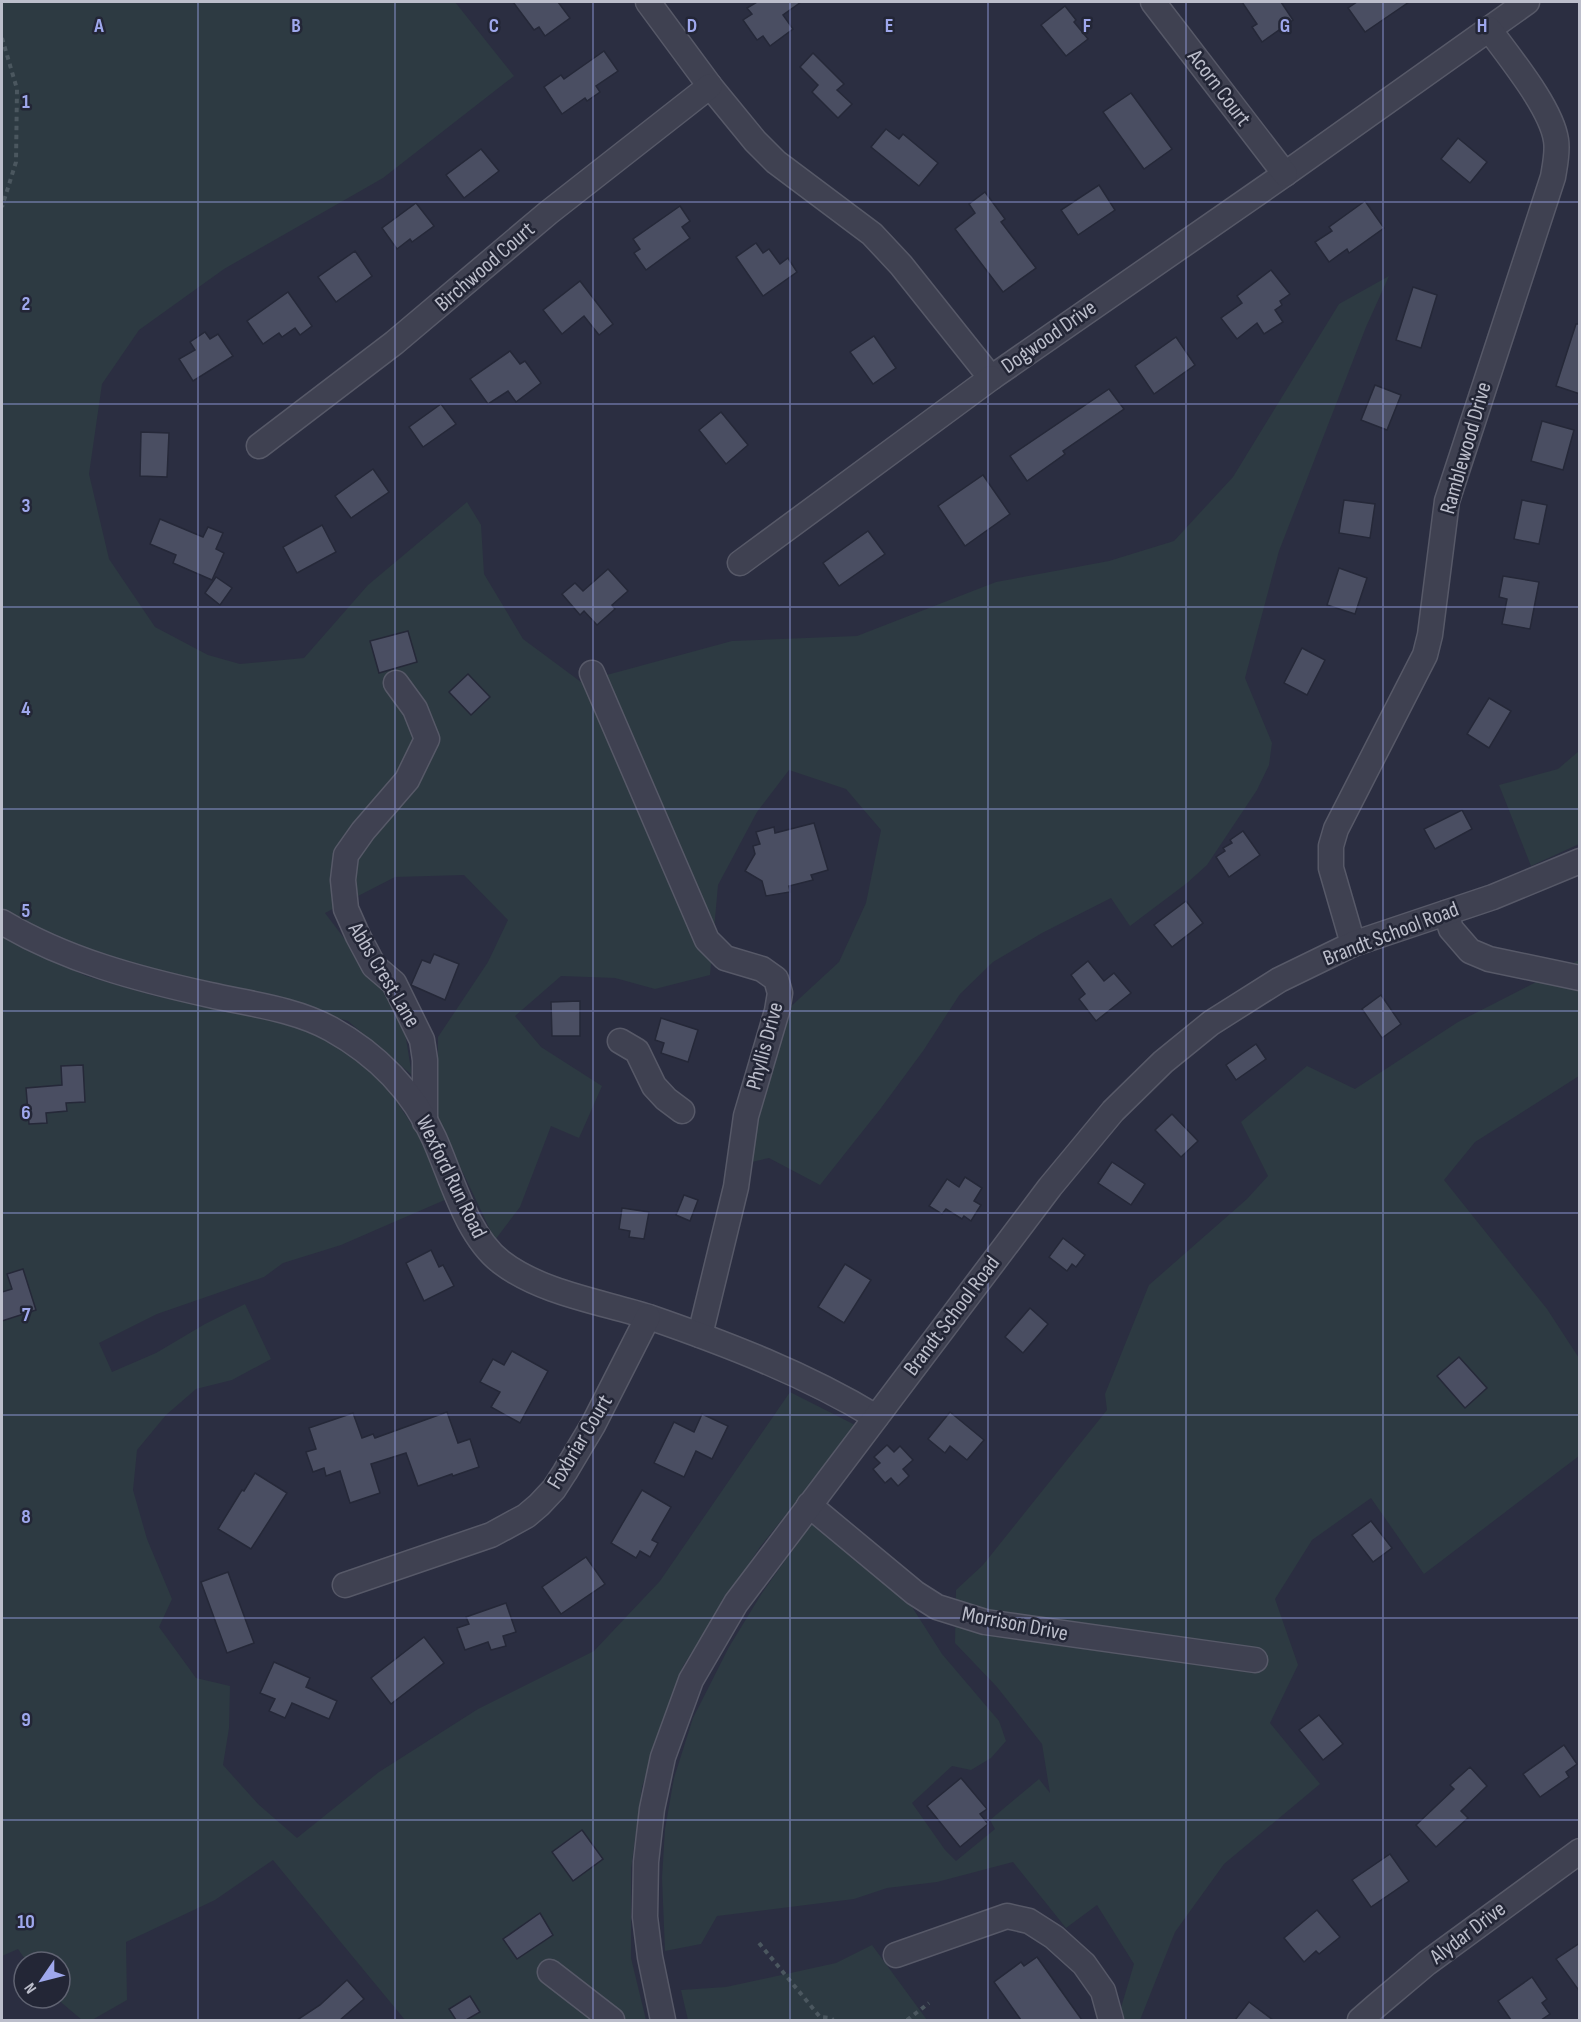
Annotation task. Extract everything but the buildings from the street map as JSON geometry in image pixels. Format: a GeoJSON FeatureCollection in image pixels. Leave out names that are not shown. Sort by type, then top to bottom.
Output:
{"type":"FeatureCollection","features":[{"type":"Feature","properties":{"kind":"street","name":"Dogwood Drive"},"geometry":{"type":"LineString","coordinates":[[648,2],[710,86],[755,141],[776,162],[872,234],[901,265],[990,378],[1285,174],[1527,2]]}},
{"type":"Feature","properties":{"kind":"street","name":"Acorn Court"},"geometry":{"type":"LineString","coordinates":[[1154,2],[1285,174]]}},
{"type":"Feature","properties":{"kind":"street","name":"Ramblewood Drive"},"geometry":{"type":"LineString","coordinates":[[1353,944],[1331,868],[1331,846],[1336,829],[1425,656],[1430,635],[1447,501],[1553,177],[1557,141],[1546,110],[1489,29]]}},
{"type":"Feature","properties":{"kind":"street","name":"Birchwood Court"},"geometry":{"type":"LineString","coordinates":[[259,446],[394,344],[548,213],[710,86]]}},
{"type":"Feature","properties":{"kind":"street"},"geometry":{"type":"LineString","coordinates":[[740,563],[990,378]]}},
{"type":"Feature","properties":{"kind":"street","name":"Phyllis Drive"},"geometry":{"type":"LineString","coordinates":[[592,673],[707,940],[725,958],[762,969],[776,979],[780,993],[777,1011],[746,1116],[736,1187],[700,1335]]}},
{"type":"Feature","properties":{"kind":"street","name":"Abbs Crest Lane"},"geometry":{"type":"LineString","coordinates":[[396,683],[415,709],[428,739],[407,780],[363,831],[346,855],[343,880],[346,909],[358,936],[374,966],[394,983],[422,1040],[425,1060],[425,1122]]}},
{"type":"Feature","properties":{"kind":"street","name":"Brandt School Road"},"geometry":{"type":"LineString","coordinates":[[663,2020],[650,1957],[645,1917],[646,1862],[652,1809],[663,1757],[684,1697],[709,1647],[736,1603],[1050,1187],[1113,1111],[1138,1085],[1211,1023],[1279,980],[1353,944],[1493,897],[1580,861]]}},
{"type":"Feature","properties":{"kind":"street"},"geometry":{"type":"LineString","coordinates":[[1446,913],[1451,929],[1470,951],[1490,959],[1580,978]]}},
{"type":"Feature","properties":{"kind":"street","name":"Wexford Run Road"},"geometry":{"type":"LineString","coordinates":[[2,922],[53,949],[122,974],[298,1015],[327,1026],[357,1044],[380,1062],[400,1084],[433,1135],[479,1238],[490,1253],[503,1264],[544,1285],[700,1335],[815,1383],[876,1417]]}},
{"type":"Feature","properties":{"kind":"street"},"geometry":{"type":"LineString","coordinates":[[620,1041],[637,1051],[654,1086],[682,1111]]}},
{"type":"Feature","properties":{"kind":"street","name":"Foxbriar Court"},"geometry":{"type":"LineString","coordinates":[[345,1585],[491,1534],[526,1516],[554,1489],[565,1472],[593,1425],[648,1317]]}},
{"type":"Feature","properties":{"kind":"street","name":"Morrison Drive"},"geometry":{"type":"LineString","coordinates":[[809,1505],[915,1593],[937,1607],[985,1622],[1255,1660]]}},
{"type":"Feature","properties":{"kind":"street","name":"Alydar Drive"},"geometry":{"type":"LineString","coordinates":[[1360,2020],[1427,1963],[1580,1851]]}},
{"type":"Feature","properties":{"kind":"street"},"geometry":{"type":"LineString","coordinates":[[896,1955],[1007,1916],[1029,1920],[1054,1937],[1084,1964],[1103,1991],[1111,2020]]}},
{"type":"Feature","properties":{"kind":"street"},"geometry":{"type":"LineString","coordinates":[[550,1972],[612,2020]]}},
{"type":"Feature","properties":{"kind":"path"},"geometry":{"type":"LineString","coordinates":[[2,38],[17,89],[16,162],[2,207]]}},
{"type":"Feature","properties":{"kind":"path"},"geometry":{"type":"LineString","coordinates":[[759,1943],[820,2017],[833,2020]]}},
{"type":"Feature","properties":{"kind":"path"},"geometry":{"type":"LineString","coordinates":[[908,2020],[929,2004]]}},
{"type":"Feature","properties":{"kind":"shaded area"},"geometry":{"type":"Polygon","coordinates":[[[2,2],[455,2],[514,76],[383,178],[224,269],[139,330],[102,384],[89,474],[109,559],[155,627],[208,655],[240,664],[304,658],[368,585],[467,502],[481,525],[484,574],[523,639],[581,682],[732,641],[857,636],[996,582],[1109,561],[1174,541],[1233,477],[1339,304],[1389,276],[1366,327],[1279,551],[1245,678],[1272,743],[1269,765],[1257,790],[1207,865],[1130,926],[1111,898],[1042,933],[993,962],[960,994],[923,1051],[820,1185],[769,1158],[747,1163],[758,1091],[787,1010],[839,962],[866,903],[881,830],[846,789],[789,770],[757,812],[718,885],[710,975],[655,989],[615,978],[561,976],[515,1016],[541,1047],[602,1086],[579,1138],[551,1126],[520,1207],[495,1240],[437,1118],[438,1037],[488,962],[508,920],[464,875],[395,877],[325,913],[402,1015],[412,1075],[348,1021],[250,993],[108,961],[2,911],[2,2]]]}},
{"type":"Feature","properties":{"kind":"shaded area"},"geometry":{"type":"Polygon","coordinates":[[[1579,751],[1579,844],[1531,866],[1499,785],[1558,769],[1579,751]]]}},
{"type":"Feature","properties":{"kind":"shaded area"},"geometry":{"type":"Polygon","coordinates":[[[2,937],[86,976],[155,996],[259,1016],[324,1034],[376,1070],[418,1134],[447,1199],[341,1245],[283,1263],[264,1277],[157,1314],[99,1343],[112,1372],[156,1353],[245,1304],[271,1359],[232,1380],[196,1389],[166,1415],[137,1450],[133,1490],[147,1539],[172,1599],[159,1627],[196,1678],[230,1686],[229,1728],[223,1765],[258,1804],[297,1838],[379,1772],[478,1709],[594,1651],[660,1581],[790,1392],[857,1426],[760,1547],[683,1666],[642,1787],[631,1869],[631,1958],[646,2020],[405,2020],[273,1860],[215,1900],[126,1942],[127,2000],[92,2020],[82,2020],[70,2010],[72,2010],[72,1950],[18,1949],[2,1956],[2,937]]]}},
{"type":"Feature","properties":{"kind":"shaded area"},"geometry":{"type":"Polygon","coordinates":[[[1579,960],[1579,1076],[1475,1142],[1444,1180],[1547,1309],[1579,1358],[1579,1456],[1424,1574],[1371,1498],[1312,1540],[1275,1599],[1298,1665],[1270,1723],[1320,1784],[1224,1864],[1175,1932],[1140,2020],[1125,2020],[1120,2011],[1134,1964],[1097,1905],[1066,1928],[1013,1862],[937,1882],[887,1888],[854,1899],[717,1916],[701,1944],[665,1951],[662,1878],[665,1829],[674,1778],[693,1718],[729,1647],[762,1593],[811,1524],[824,1530],[900,1588],[942,1654],[999,1721],[1006,1741],[991,1758],[971,1770],[952,1766],[912,1803],[945,1850],[956,1861],[995,1829],[990,1820],[1039,1779],[1050,1793],[1042,1744],[997,1687],[955,1643],[956,1590],[983,1565],[1107,1410],[1105,1394],[1149,1285],[1247,1199],[1268,1176],[1241,1122],[1307,1066],[1355,1089],[1458,1022],[1579,960]]]}},
{"type":"Feature","properties":{"kind":"shaded area"},"geometry":{"type":"Polygon","coordinates":[[[872,1945],[927,2020],[688,2020],[681,1990],[726,1987],[836,1963],[872,1945]]]}}]}
